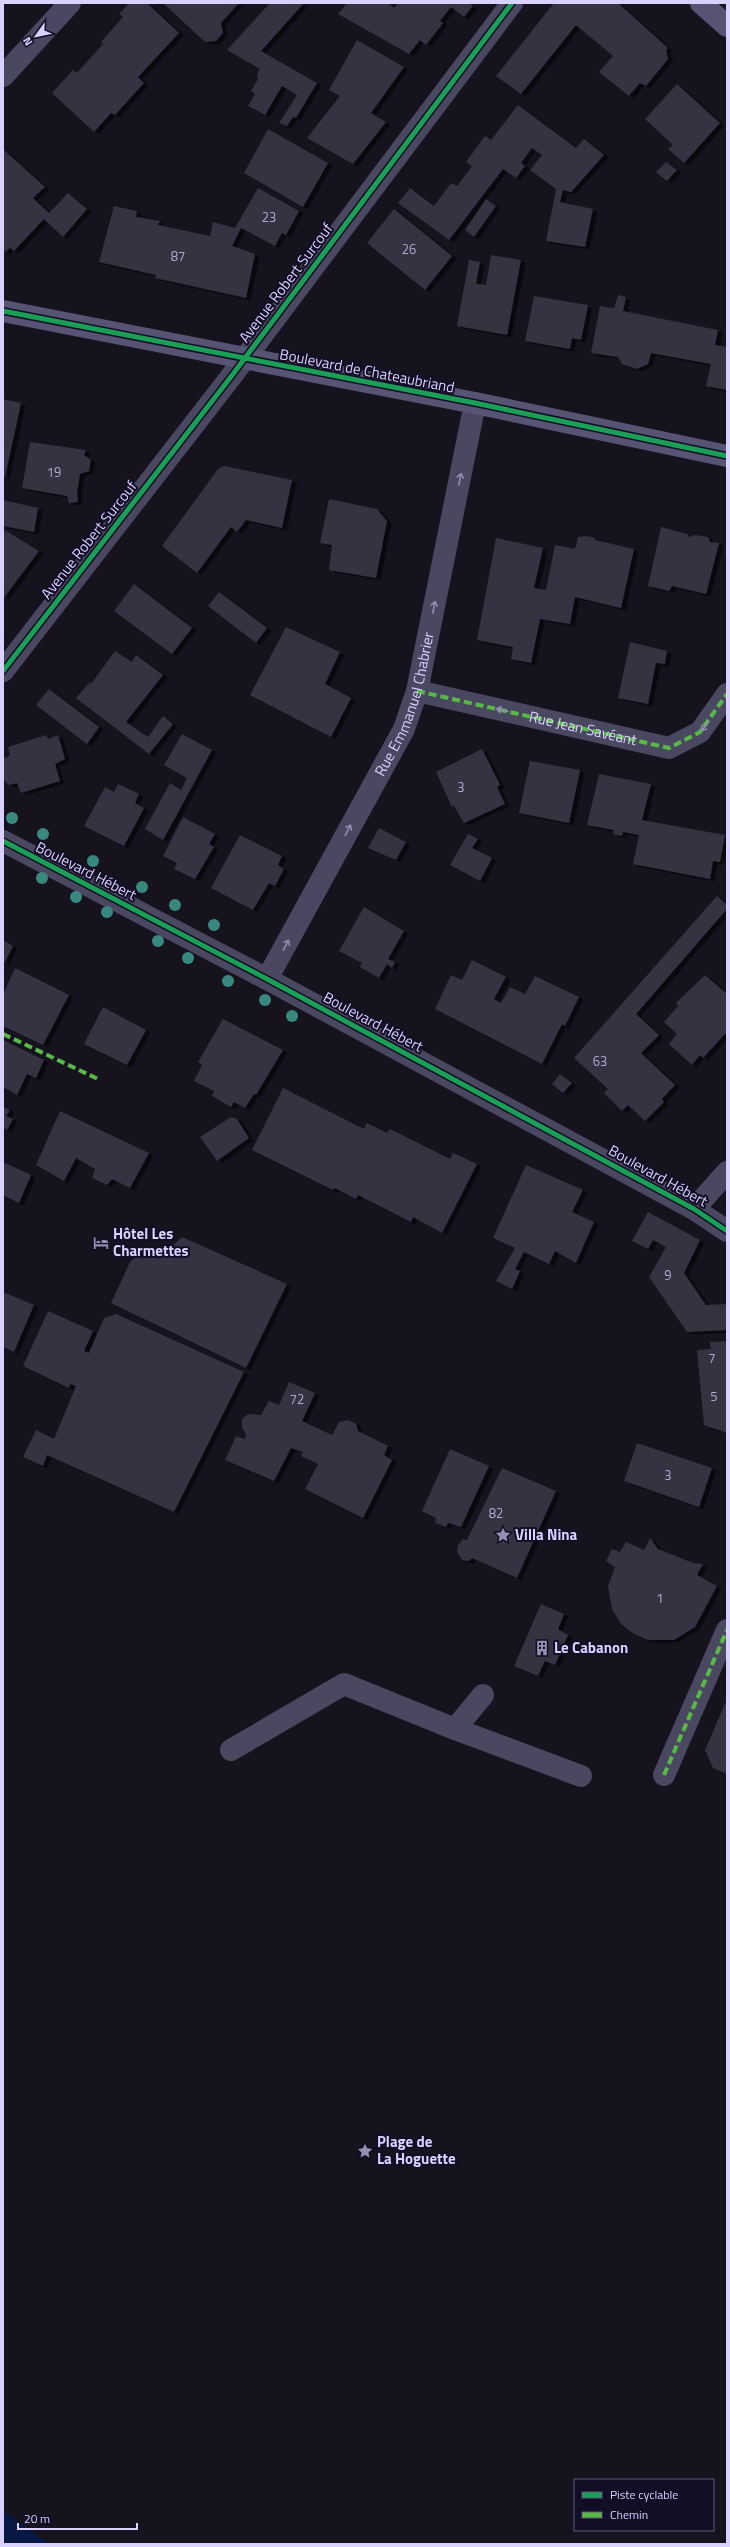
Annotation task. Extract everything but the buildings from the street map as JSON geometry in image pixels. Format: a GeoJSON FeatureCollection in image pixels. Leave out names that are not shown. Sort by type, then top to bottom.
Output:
{"type":"FeatureCollection","features":[{"type":"Feature","properties":{"kind":"main road"},"geometry":{"type":"LineString","coordinates":[[701,3],[727,26]]}},
{"type":"Feature","properties":{"kind":"main road","name":"Boulevard de Chateaubriand"},"geometry":{"type":"LineString","coordinates":[[3,311],[243,360],[475,403],[727,456]]}},
{"type":"Feature","properties":{"kind":"street"},"geometry":{"type":"LineString","coordinates":[[3,76],[70,3]]}},
{"type":"Feature","properties":{"kind":"street","name":"Avenue Robert Surcouf"},"geometry":{"type":"LineString","coordinates":[[3,671],[243,360],[512,3]]}},
{"type":"Feature","properties":{"kind":"street","name":"Rue Emmanuel Chabrier"},"geometry":{"type":"LineString","coordinates":[[267,979],[404,729],[417,691],[475,403]]}},
{"type":"Feature","properties":{"kind":"street","name":"Rue Jean Savéant"},"geometry":{"type":"LineString","coordinates":[[417,691],[669,748],[700,732],[727,694]]}},
{"type":"Feature","properties":{"kind":"street","name":"Boulevard Hébert"},"geometry":{"type":"LineString","coordinates":[[3,841],[267,979],[694,1209],[727,1231]]}},
{"type":"Feature","properties":{"kind":"street"},"geometry":{"type":"LineString","coordinates":[[694,1209],[727,1172]]}},
{"type":"Feature","properties":{"kind":"street"},"geometry":{"type":"LineString","coordinates":[[664,1775],[727,1630]]}},
{"type":"Feature","properties":{"kind":"street"},"geometry":{"type":"LineString","coordinates":[[231,1750],[344,1684],[455,1729],[582,1776]]}},
{"type":"Feature","properties":{"kind":"street"},"geometry":{"type":"LineString","coordinates":[[455,1729],[483,1695]]}},
{"type":"Feature","properties":{"kind":"water"},"geometry":{"type":"Polygon","coordinates":[[[3,2511],[50,2544],[3,2544],[3,2511]]]}},
{"type":"Feature","properties":{"kind":"marked path"},"geometry":{"type":"LineString","coordinates":[[417,691],[669,748],[700,732],[727,694]]}},
{"type":"Feature","properties":{"kind":"marked path"},"geometry":{"type":"LineString","coordinates":[[3,1034],[98,1079]]}},
{"type":"Feature","properties":{"kind":"marked path"},"geometry":{"type":"LineString","coordinates":[[664,1775],[727,1630]]}},
{"type":"Feature","properties":{"kind":"cycle path"},"geometry":{"type":"LineString","coordinates":[[3,671],[230,378],[512,3]]}},
{"type":"Feature","properties":{"kind":"cycle path"},"geometry":{"type":"LineString","coordinates":[[3,311],[475,403],[727,456]]}},
{"type":"Feature","properties":{"kind":"cycle path"},"geometry":{"type":"LineString","coordinates":[[3,841],[267,979],[694,1209],[727,1231]]}},
{"type":"Feature","properties":{"kind":"place","name":"Hôtel Les Charmettes"},"geometry":{"type":"Point","coordinates":[101,1243]}},
{"type":"Feature","properties":{"kind":"place","name":"Villa Nina"},"geometry":{"type":"Point","coordinates":[503,1535]}},
{"type":"Feature","properties":{"kind":"place","name":"Le Cabanon"},"geometry":{"type":"Point","coordinates":[542,1648]}},
{"type":"Feature","properties":{"kind":"place","name":"Plage de La Hoguette"},"geometry":{"type":"Point","coordinates":[365,2151]}}]}
